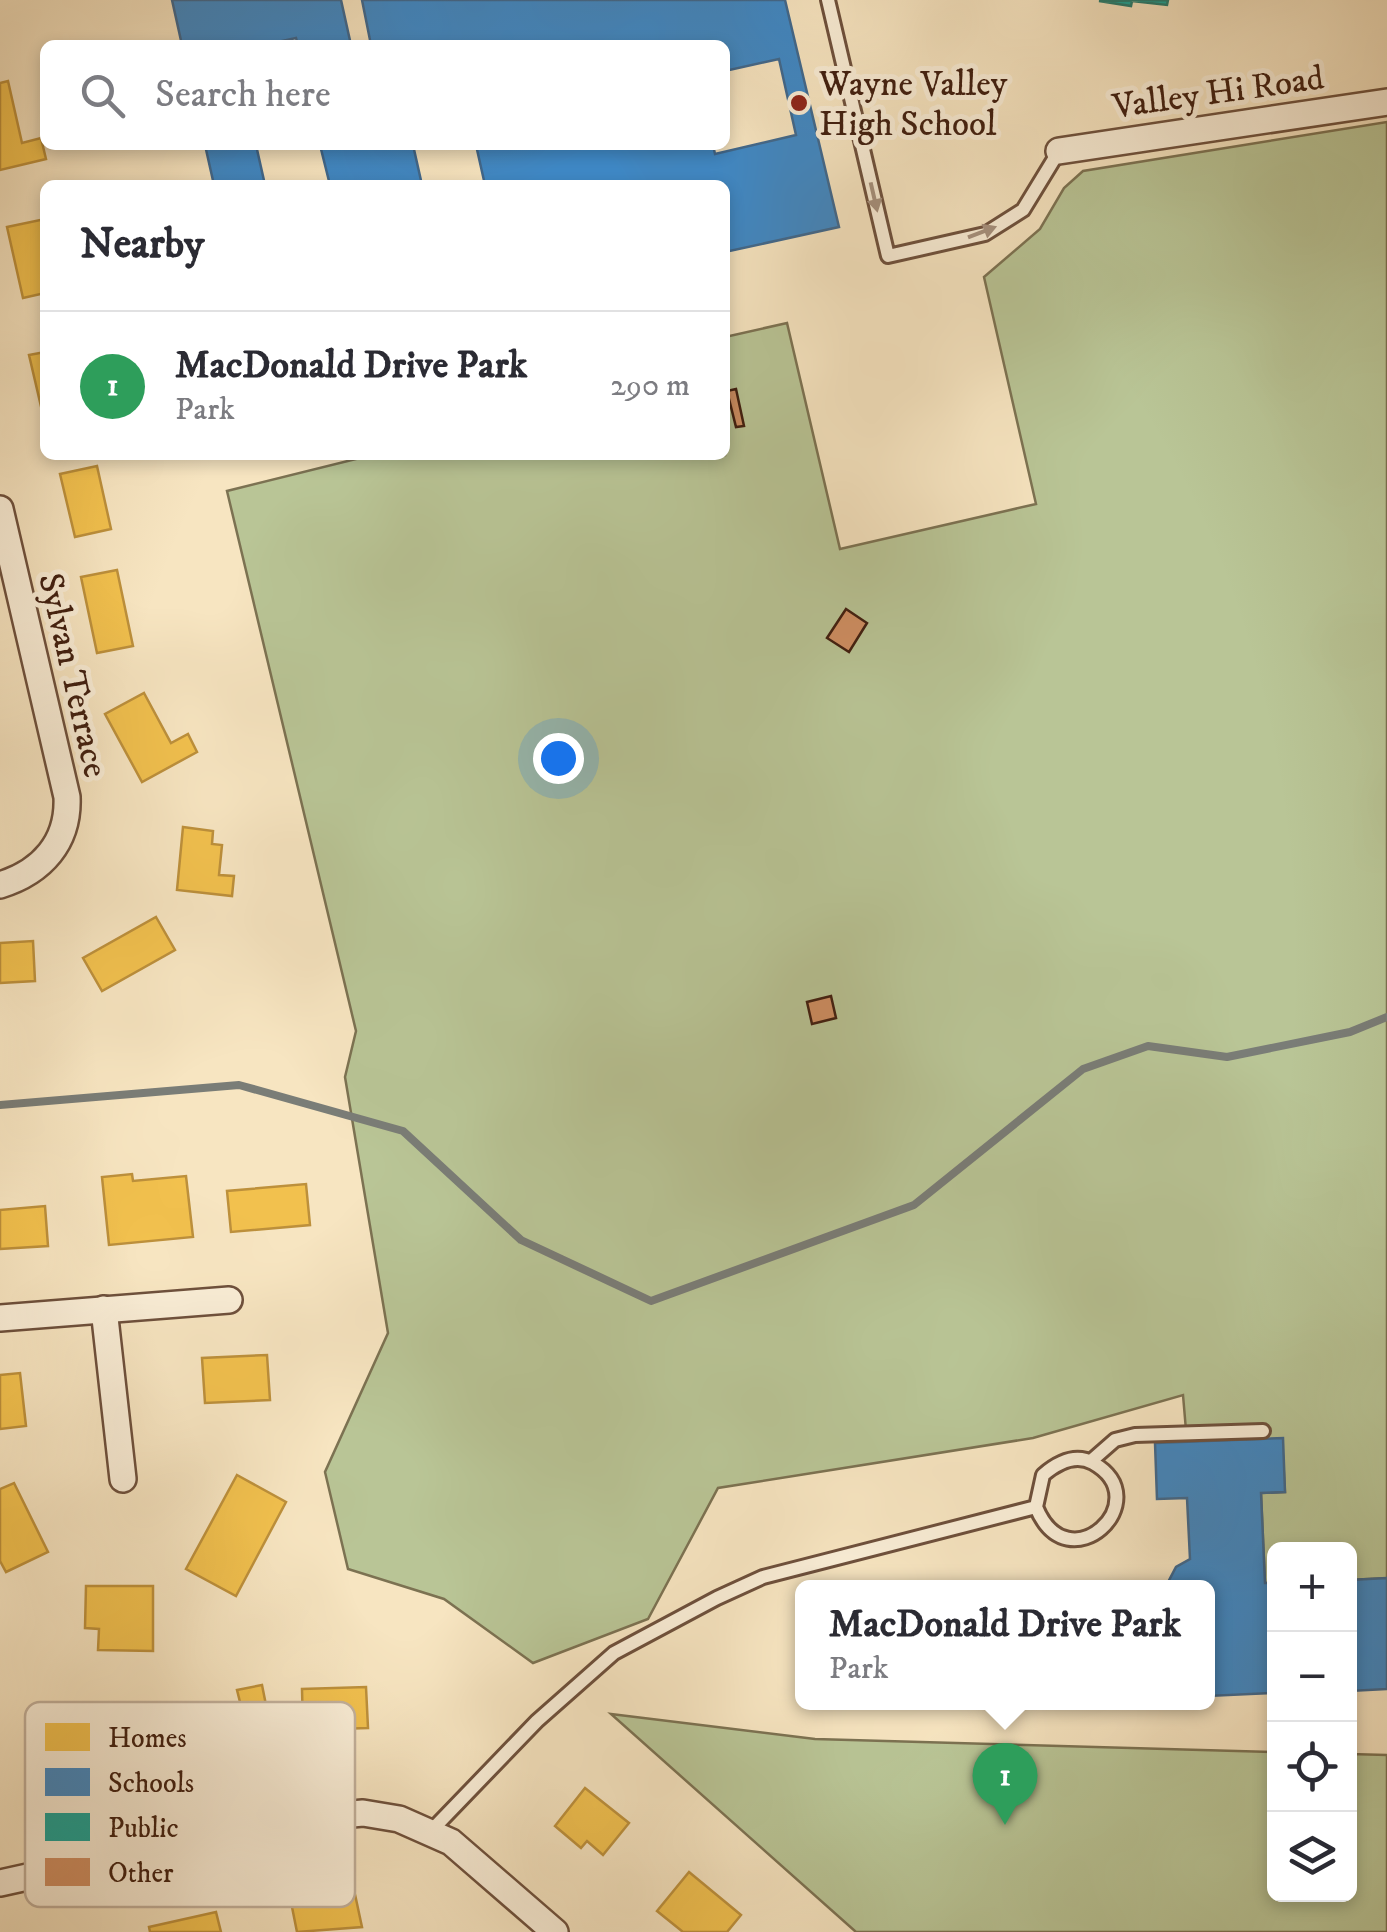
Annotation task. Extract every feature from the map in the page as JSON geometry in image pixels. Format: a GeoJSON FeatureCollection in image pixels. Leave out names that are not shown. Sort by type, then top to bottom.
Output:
{"type":"FeatureCollection","features":[{"type":"Feature","properties":{"kind":"street","name":"Valley Hi Road"},"geometry":{"type":"LineString","coordinates":[[1059,151],[1387,102]]}},
{"type":"Feature","properties":{"kind":"street","name":"Sylvan Terrace"},"geometry":{"type":"LineString","coordinates":[[0,509],[68,797],[68,817],[46,859],[16,880],[0,885]]}},
{"type":"Feature","properties":{"kind":"street"},"geometry":{"type":"LineString","coordinates":[[0,1318],[229,1300]]}},
{"type":"Feature","properties":{"kind":"street"},"geometry":{"type":"LineString","coordinates":[[104,1309],[123,1479]]}},
{"type":"Feature","properties":{"kind":"street"},"geometry":{"type":"LineString","coordinates":[[355,1815],[381,1816],[432,1830],[556,1932]]}},
{"type":"Feature","properties":{"kind":"street"},"geometry":{"type":"LineString","coordinates":[[0,1883],[25,1878]]}},
{"type":"Feature","properties":{"kind":"lane"},"geometry":{"type":"LineString","coordinates":[[828,0],[888,256],[985,234],[1023,210],[1059,151]]}},
{"type":"Feature","properties":{"kind":"lane"},"geometry":{"type":"LineString","coordinates":[[1091,1461],[1116,1440],[1135,1435],[1263,1431]]}},
{"type":"Feature","properties":{"kind":"lane"},"geometry":{"type":"LineString","coordinates":[[1070,1459],[1091,1461],[1114,1484],[1116,1500],[1108,1524],[1090,1537],[1061,1537],[1042,1521],[1036,1507],[1043,1475],[1055,1464],[1070,1459]]}},
{"type":"Feature","properties":{"kind":"lane"},"geometry":{"type":"LineString","coordinates":[[432,1830],[537,1721],[614,1654],[717,1598],[763,1577],[1036,1507]]}},
{"type":"Feature","properties":{"kind":"green space"},"geometry":{"type":"Polygon","coordinates":[[[1387,122],[1387,1578],[1357,1580],[1357,1542],[1267,1542],[1265,1583],[1261,1493],[1285,1492],[1282,1439],[1187,1442],[1183,1395],[1033,1438],[718,1488],[648,1619],[533,1663],[444,1599],[348,1569],[325,1472],[388,1333],[345,1077],[356,1031],[227,491],[352,460],[730,460],[730,336],[787,323],[840,549],[1036,504],[984,277],[1040,229],[1064,188],[1083,171],[1387,122]]]}},
{"type":"Feature","properties":{"kind":"green space"},"geometry":{"type":"Polygon","coordinates":[[[611,1714],[815,1739],[1267,1752],[1267,1902],[1357,1902],[1357,1754],[1387,1755],[1387,1932],[856,1932],[611,1714]]]}},
{"type":"Feature","properties":{"kind":"building: Homes"},"geometry":{"type":"Polygon","coordinates":[[[8,81],[22,143],[40,138],[40,150],[44,150],[46,159],[0,170],[0,83],[8,81]]]}},
{"type":"Feature","properties":{"kind":"building: Homes"},"geometry":{"type":"Polygon","coordinates":[[[40,220],[40,294],[23,298],[7,227],[40,220]]]}},
{"type":"Feature","properties":{"kind":"building: Homes"},"geometry":{"type":"Polygon","coordinates":[[[40,353],[40,402],[29,355],[40,353]]]}},
{"type":"Feature","properties":{"kind":"building: Homes"},"geometry":{"type":"Polygon","coordinates":[[[97,466],[111,529],[75,537],[60,474],[97,466]]]}},
{"type":"Feature","properties":{"kind":"building: Homes"},"geometry":{"type":"Polygon","coordinates":[[[117,570],[133,646],[97,653],[81,577],[117,570]]]}},
{"type":"Feature","properties":{"kind":"building: Homes"},"geometry":{"type":"Polygon","coordinates":[[[144,693],[171,743],[188,734],[197,752],[142,782],[105,714],[144,693]]]}},
{"type":"Feature","properties":{"kind":"building: Homes"},"geometry":{"type":"Polygon","coordinates":[[[183,827],[213,831],[212,844],[222,845],[219,875],[234,876],[232,896],[177,890],[183,827]]]}},
{"type":"Feature","properties":{"kind":"building: Homes"},"geometry":{"type":"Polygon","coordinates":[[[156,917],[175,950],[102,991],[83,958],[156,917]]]}},
{"type":"Feature","properties":{"kind":"building: Homes"},"geometry":{"type":"Polygon","coordinates":[[[33,941],[35,981],[0,983],[0,943],[33,941]]]}},
{"type":"Feature","properties":{"kind":"building: Homes"},"geometry":{"type":"Polygon","coordinates":[[[132,1174],[133,1181],[186,1176],[193,1237],[109,1245],[102,1177],[132,1174]]]}},
{"type":"Feature","properties":{"kind":"building: Homes"},"geometry":{"type":"Polygon","coordinates":[[[306,1184],[310,1225],[231,1232],[227,1191],[306,1184]]]}},
{"type":"Feature","properties":{"kind":"building: Homes"},"geometry":{"type":"Polygon","coordinates":[[[45,1206],[48,1246],[0,1249],[0,1210],[45,1206]]]}},
{"type":"Feature","properties":{"kind":"building: Homes"},"geometry":{"type":"Polygon","coordinates":[[[267,1355],[270,1400],[205,1403],[202,1358],[267,1355]]]}},
{"type":"Feature","properties":{"kind":"building: Homes"},"geometry":{"type":"Polygon","coordinates":[[[20,1373],[26,1426],[0,1429],[0,1375],[20,1373]]]}},
{"type":"Feature","properties":{"kind":"building: Homes"},"geometry":{"type":"Polygon","coordinates":[[[237,1475],[286,1502],[236,1596],[186,1569],[237,1475]]]}},
{"type":"Feature","properties":{"kind":"building: Homes"},"geometry":{"type":"Polygon","coordinates":[[[14,1483],[48,1552],[6,1572],[0,1561],[0,1489],[14,1483]]]}},
{"type":"Feature","properties":{"kind":"building: Homes"},"geometry":{"type":"Polygon","coordinates":[[[86,1586],[153,1586],[153,1651],[98,1650],[99,1629],[85,1628],[86,1586]]]}},
{"type":"Feature","properties":{"kind":"building: Homes"},"geometry":{"type":"Polygon","coordinates":[[[262,1685],[265,1702],[240,1702],[237,1690],[262,1685]]]}},
{"type":"Feature","properties":{"kind":"building: Homes"},"geometry":{"type":"Polygon","coordinates":[[[366,1687],[368,1728],[355,1728],[355,1702],[302,1702],[302,1689],[366,1687]]]}},
{"type":"Feature","properties":{"kind":"building: Homes"},"geometry":{"type":"Polygon","coordinates":[[[585,1788],[629,1823],[603,1855],[587,1841],[581,1848],[555,1826],[585,1788]]]}},
{"type":"Feature","properties":{"kind":"building: Homes"},"geometry":{"type":"Polygon","coordinates":[[[689,1872],[741,1915],[727,1932],[683,1932],[657,1911],[689,1872]]]}},
{"type":"Feature","properties":{"kind":"building: Homes"},"geometry":{"type":"Polygon","coordinates":[[[355,1894],[362,1927],[297,1932],[292,1907],[355,1907],[355,1894]]]}},
{"type":"Feature","properties":{"kind":"building: Homes"},"geometry":{"type":"Polygon","coordinates":[[[216,1912],[221,1932],[150,1932],[149,1927],[216,1912]]]}},
{"type":"Feature","properties":{"kind":"building: Schools"},"geometry":{"type":"Polygon","coordinates":[[[172,0],[341,0],[350,40],[296,38],[181,40],[172,0]]]}},
{"type":"Feature","properties":{"kind":"building: Schools","name":"Wayne Valley High School"},"geometry":{"type":"Polygon","coordinates":[[[362,0],[785,0],[839,227],[730,251],[730,180],[484,180],[477,150],[714,150],[715,154],[796,135],[779,59],[730,70],[730,40],[370,40],[362,0]]]}},
{"type":"Feature","properties":{"kind":"building: Schools"},"geometry":{"type":"Polygon","coordinates":[[[206,150],[257,150],[264,180],[213,180],[206,150]]]}},
{"type":"Feature","properties":{"kind":"building: Schools"},"geometry":{"type":"Polygon","coordinates":[[[321,150],[414,150],[421,180],[329,180],[321,150]]]}},
{"type":"Feature","properties":{"kind":"building: Schools"},"geometry":{"type":"Polygon","coordinates":[[[1283,1438],[1285,1492],[1261,1493],[1267,1583],[1267,1693],[1215,1696],[1215,1580],[1169,1580],[1176,1567],[1190,1559],[1187,1498],[1157,1499],[1155,1443],[1283,1438]]]}},
{"type":"Feature","properties":{"kind":"building: Schools"},"geometry":{"type":"Polygon","coordinates":[[[1387,1578],[1387,1689],[1357,1691],[1357,1580],[1387,1578]]]}},
{"type":"Feature","properties":{"kind":"building: Public"},"geometry":{"type":"Polygon","coordinates":[[[1168,0],[1167,5],[1132,1],[1131,6],[1099,1],[1168,0]]]}},
{"type":"Feature","properties":{"kind":"building: Other"},"geometry":{"type":"Polygon","coordinates":[[[736,389],[744,426],[736,427],[730,390],[736,389]]]}},
{"type":"Feature","properties":{"kind":"building: Other"},"geometry":{"type":"Polygon","coordinates":[[[846,609],[867,623],[849,652],[827,638],[846,609]]]}},
{"type":"Feature","properties":{"kind":"building: Other"},"geometry":{"type":"Polygon","coordinates":[[[831,996],[836,1018],[812,1024],[807,1002],[831,996]]]}},
{"type":"Feature","properties":{"kind":"waterway"},"geometry":{"type":"LineString","coordinates":[[0,1105],[239,1085],[403,1131],[521,1240],[651,1301],[914,1205],[1083,1069],[1148,1046],[1227,1057],[1350,1032],[1387,1017]]}},
{"type":"Feature","properties":{"kind":"place","name":"Wayne Valley High School"},"geometry":{"type":"Point","coordinates":[799,103]}},
{"type":"Feature","properties":{"kind":"place","name":"MacDonald Drive Park"},"geometry":{"type":"Point","coordinates":[1005,1825]}}]}
